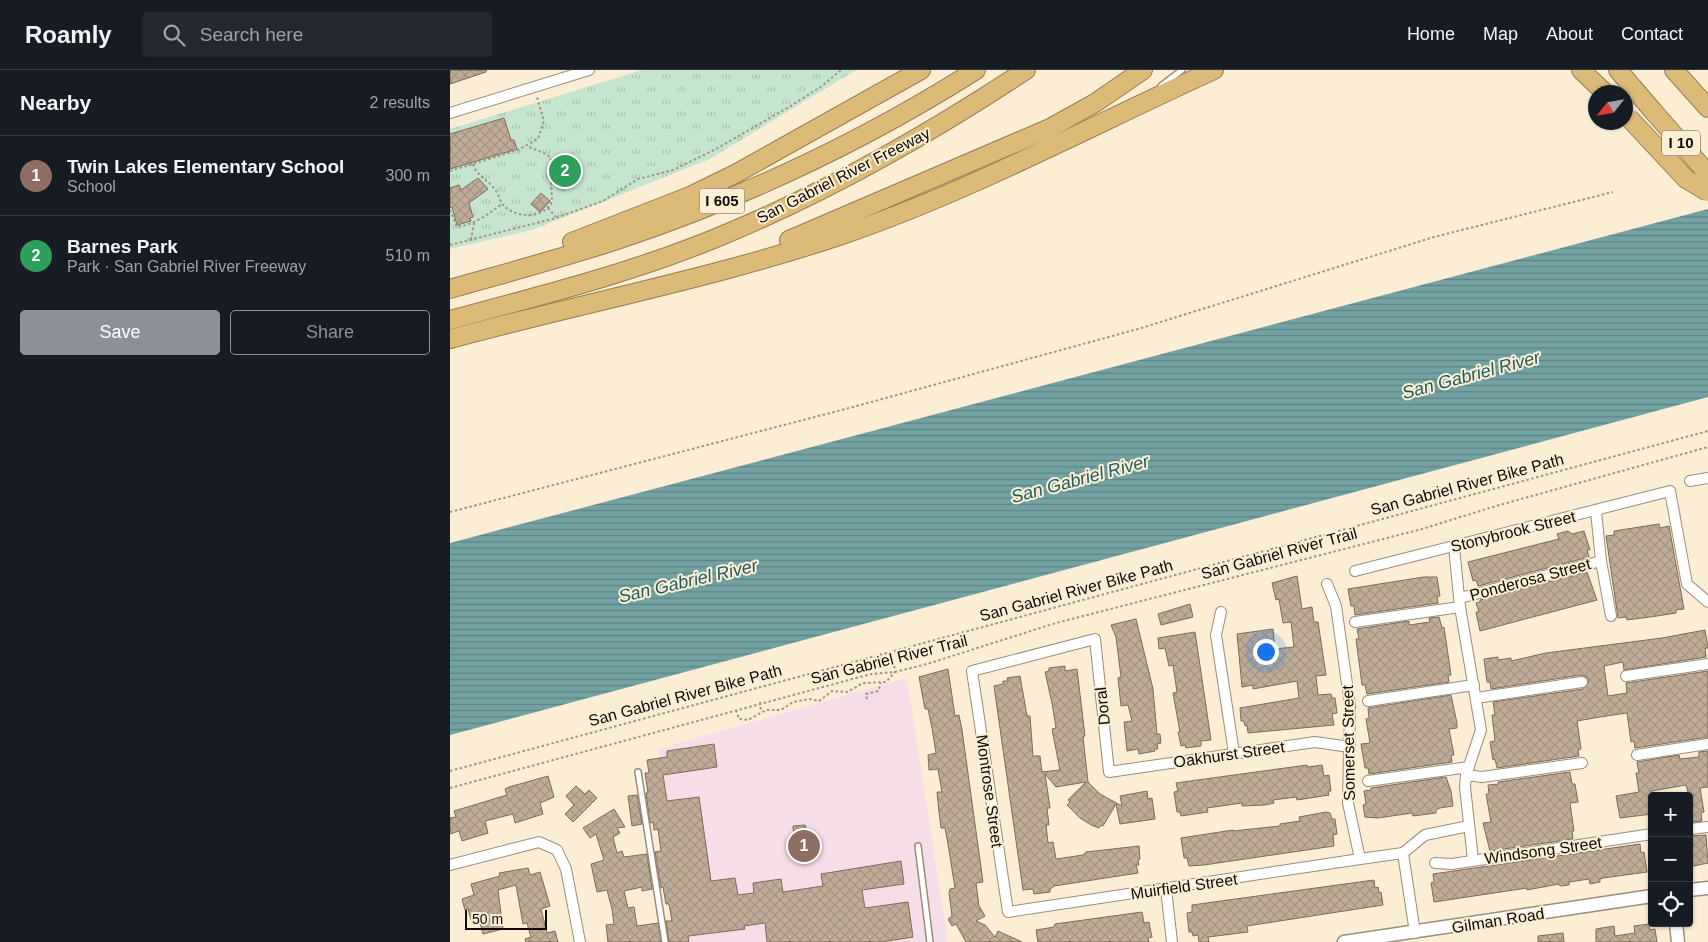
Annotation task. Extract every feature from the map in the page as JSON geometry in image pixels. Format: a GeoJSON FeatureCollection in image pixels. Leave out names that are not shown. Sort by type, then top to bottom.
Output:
{"type":"FeatureCollection","features":[{"type":"Feature","properties":{"kind":"highway"},"geometry":{"type":"LineString","coordinates":[[875,96],[910,70]]}},
{"type":"Feature","properties":{"kind":"highway"},"geometry":{"type":"LineString","coordinates":[[450,288],[690,196],[774,154],[922,70]]}},
{"type":"Feature","properties":{"kind":"highway","name":"San Gabriel River Freeway"},"geometry":{"type":"LineString","coordinates":[[450,288],[617,240],[712,206],[782,176],[866,135],[976,70]]}},
{"type":"Feature","properties":{"kind":"highway","name":"San Gabriel River Freeway"},"geometry":{"type":"LineString","coordinates":[[450,320],[634,268],[727,234],[882,159],[955,117],[1026,70]]}},
{"type":"Feature","properties":{"kind":"highway"},"geometry":{"type":"LineString","coordinates":[[702,275],[825,226],[1070,118],[1114,92],[1143,70]]}},
{"type":"Feature","properties":{"kind":"highway"},"geometry":{"type":"LineString","coordinates":[[450,339],[747,265],[891,217],[995,172],[1214,70]]}},
{"type":"Feature","properties":{"kind":"highway"},"geometry":{"type":"LineString","coordinates":[[1581,70],[1597,85]]}},
{"type":"Feature","properties":{"kind":"highway","name":"I 10"},"geometry":{"type":"LineString","coordinates":[[1618,70],[1708,174]]}},
{"type":"Feature","properties":{"kind":"highway"},"geometry":{"type":"LineString","coordinates":[[1674,70],[1704,103]]}},
{"type":"Feature","properties":{"kind":"highway"},"geometry":{"type":"LineString","coordinates":[[1633,122],[1686,179],[1708,192]]}},
{"type":"Feature","properties":{"kind":"street"},"geometry":{"type":"LineString","coordinates":[[450,113],[589,70]]}},
{"type":"Feature","properties":{"kind":"street"},"geometry":{"type":"LineString","coordinates":[[1690,481],[1708,478]]}},
{"type":"Feature","properties":{"kind":"street","name":"Stonybrook Street"},"geometry":{"type":"LineString","coordinates":[[1355,571],[1429,551],[1454,547],[1596,511],[1670,490],[1687,584],[1708,602]]}},
{"type":"Feature","properties":{"kind":"street"},"geometry":{"type":"LineString","coordinates":[[1596,511],[1601,561],[1611,616]]}},
{"type":"Feature","properties":{"kind":"street"},"geometry":{"type":"LineString","coordinates":[[1454,547],[1460,602],[1481,730],[1467,771],[1469,826],[1473,860]]}},
{"type":"Feature","properties":{"kind":"street","name":"Ponderosa Street"},"geometry":{"type":"LineString","coordinates":[[1355,622],[1460,602],[1601,561]]}},
{"type":"Feature","properties":{"kind":"street","name":"Somerset Street"},"geometry":{"type":"LineString","coordinates":[[1328,584],[1336,606],[1350,705],[1348,803],[1360,860]]}},
{"type":"Feature","properties":{"kind":"street"},"geometry":{"type":"LineString","coordinates":[[1221,612],[1216,635],[1234,753]]}},
{"type":"Feature","properties":{"kind":"street","name":"Doral"},"geometry":{"type":"LineString","coordinates":[[972,671],[1095,639],[1109,772]]}},
{"type":"Feature","properties":{"kind":"street"},"geometry":{"type":"LineString","coordinates":[[1626,676],[1708,664]]}},
{"type":"Feature","properties":{"kind":"street","name":"Montrose Street"},"geometry":{"type":"LineString","coordinates":[[972,671],[1008,912]]}},
{"type":"Feature","properties":{"kind":"street"},"geometry":{"type":"LineString","coordinates":[[1476,698],[1582,682]]}},
{"type":"Feature","properties":{"kind":"street"},"geometry":{"type":"LineString","coordinates":[[1368,701],[1474,685]]}},
{"type":"Feature","properties":{"kind":"street","name":"Oakhurst Street"},"geometry":{"type":"LineString","coordinates":[[1109,772],[1315,742],[1350,747]]}},
{"type":"Feature","properties":{"kind":"street"},"geometry":{"type":"LineString","coordinates":[[1637,755],[1708,744]]}},
{"type":"Feature","properties":{"kind":"street"},"geometry":{"type":"LineString","coordinates":[[1368,780],[1467,771],[1482,778],[1582,763]]}},
{"type":"Feature","properties":{"kind":"street"},"geometry":{"type":"LineString","coordinates":[[1360,860],[1403,853],[1426,835],[1469,826]]}},
{"type":"Feature","properties":{"kind":"street"},"geometry":{"type":"LineString","coordinates":[[1693,828],[1708,826]]}},
{"type":"Feature","properties":{"kind":"street","name":"Windsong Street"},"geometry":{"type":"LineString","coordinates":[[1435,863],[1452,864],[1648,835]]}},
{"type":"Feature","properties":{"kind":"street"},"geometry":{"type":"LineString","coordinates":[[450,865],[539,842],[557,850],[566,869],[580,942]]}},
{"type":"Feature","properties":{"kind":"street"},"geometry":{"type":"LineString","coordinates":[[1403,853],[1415,937]]}},
{"type":"Feature","properties":{"kind":"street","name":"Muirfield Street"},"geometry":{"type":"LineString","coordinates":[[1008,912],[1360,860]]}},
{"type":"Feature","properties":{"kind":"street"},"geometry":{"type":"LineString","coordinates":[[1693,890],[1708,888]]}},
{"type":"Feature","properties":{"kind":"street"},"geometry":{"type":"LineString","coordinates":[[1166,889],[1172,942]]}},
{"type":"Feature","properties":{"kind":"street","name":"Gilman Road"},"geometry":{"type":"LineString","coordinates":[[1344,942],[1415,937],[1648,897]]}},
{"type":"Feature","properties":{"kind":"street"},"geometry":{"type":"LineString","coordinates":[[1676,927],[1678,942]]}},
{"type":"Feature","properties":{"kind":"lane"},"geometry":{"type":"LineString","coordinates":[[1137,105],[1182,70]]}},
{"type":"Feature","properties":{"kind":"lane"},"geometry":{"type":"LineString","coordinates":[[638,772],[665,942]]}},
{"type":"Feature","properties":{"kind":"lane"},"geometry":{"type":"LineString","coordinates":[[918,846],[930,942]]}},
{"type":"Feature","properties":{"kind":"path"},"geometry":{"type":"LineString","coordinates":[[450,245],[556,218],[603,201],[638,179],[673,170],[716,149],[814,92],[841,70]]}},
{"type":"Feature","properties":{"kind":"path"},"geometry":{"type":"LineString","coordinates":[[450,171],[527,146],[538,139],[543,127],[542,112],[537,98]]}},
{"type":"Feature","properties":{"kind":"path"},"geometry":{"type":"LineString","coordinates":[[473,164],[476,173],[496,191],[502,204],[525,216],[535,215],[548,208],[553,196],[551,180],[554,173],[554,164],[548,155],[527,146]]}},
{"type":"Feature","properties":{"kind":"path"},"geometry":{"type":"LineString","coordinates":[[450,512],[901,394],[1138,329],[1434,237],[1613,192]]}},
{"type":"Feature","properties":{"kind":"path"},"geometry":{"type":"LineString","coordinates":[[450,210],[457,227],[474,223],[502,204]]}},
{"type":"Feature","properties":{"kind":"path"},"geometry":{"type":"LineString","coordinates":[[548,208],[556,218]]}},
{"type":"Feature","properties":{"kind":"path"},"geometry":{"type":"LineString","coordinates":[[471,240],[474,223]]}},
{"type":"Feature","properties":{"kind":"path","name":"San Gabriel River Bike Path"},"geometry":{"type":"LineString","coordinates":[[450,771],[1708,431]]}},
{"type":"Feature","properties":{"kind":"path","name":"San Gabriel River Trail"},"geometry":{"type":"LineString","coordinates":[[450,788],[760,702],[879,672],[895,672],[927,664],[1056,623],[1422,529],[1496,506],[1708,447]]}},
{"type":"Feature","properties":{"kind":"path"},"geometry":{"type":"LineString","coordinates":[[736,709],[738,717],[743,720],[754,718],[761,712],[771,709],[781,710],[793,702],[810,699],[819,700],[830,692],[850,692],[863,683],[881,684],[890,680],[895,672],[894,664]]}},
{"type":"Feature","properties":{"kind":"path"},"geometry":{"type":"LineString","coordinates":[[862,676],[863,683]]}},
{"type":"Feature","properties":{"kind":"path"},"geometry":{"type":"LineString","coordinates":[[836,683],[840,691]]}},
{"type":"Feature","properties":{"kind":"path"},"geometry":{"type":"LineString","coordinates":[[867,699],[866,694],[878,691],[881,684]]}},
{"type":"Feature","properties":{"kind":"path"},"geometry":{"type":"LineString","coordinates":[[760,702],[761,712]]}},
{"type":"Feature","properties":{"kind":"shaded area"},"geometry":{"type":"Polygon","coordinates":[[[907,678],[948,942],[690,942],[658,749],[907,678]]]}},
{"type":"Feature","properties":{"kind":"green space"},"geometry":{"type":"Polygon","coordinates":[[[642,70],[856,70],[710,159],[532,230],[450,249],[450,129],[642,70]]]}},
{"type":"Feature","properties":{"kind":"water","name":"San Gabriel River"},"geometry":{"type":"Polygon","coordinates":[[[1708,209],[1708,397],[450,735],[450,543],[1708,209]]]}},
{"type":"Feature","properties":{"kind":"building"},"geometry":{"type":"Polygon","coordinates":[[[450,70],[486,70],[486,72],[450,84],[450,70]]]}},
{"type":"Feature","properties":{"kind":"building"},"geometry":{"type":"Polygon","coordinates":[[[504,118],[511,140],[514,140],[517,149],[450,169],[450,134],[504,118]]]}},
{"type":"Feature","properties":{"kind":"building"},"geometry":{"type":"Polygon","coordinates":[[[478,178],[488,189],[469,203],[473,217],[470,218],[471,221],[457,225],[452,207],[450,208],[450,188],[459,185],[461,190],[478,178]]]}},
{"type":"Feature","properties":{"kind":"building"},"geometry":{"type":"Polygon","coordinates":[[[541,193],[550,201],[540,212],[531,204],[541,193]]]}},
{"type":"Feature","properties":{"kind":"building"},"geometry":{"type":"Polygon","coordinates":[[[1659,524],[1660,528],[1669,526],[1684,609],[1676,610],[1676,613],[1657,616],[1627,620],[1626,617],[1618,618],[1606,536],[1614,535],[1614,531],[1659,524]]]}},
{"type":"Feature","properties":{"kind":"building"},"geometry":{"type":"Polygon","coordinates":[[[1568,531],[1572,534],[1584,531],[1590,550],[1587,550],[1589,557],[1478,586],[1476,580],[1473,581],[1468,562],[1559,539],[1557,534],[1568,531]]]}},
{"type":"Feature","properties":{"kind":"building"},"geometry":{"type":"Polygon","coordinates":[[[1587,572],[1597,600],[1480,631],[1476,612],[1479,612],[1476,603],[1480,602],[1480,600],[1587,572]]]}},
{"type":"Feature","properties":{"kind":"building"},"geometry":{"type":"Polygon","coordinates":[[[1297,576],[1302,609],[1312,607],[1314,622],[1318,622],[1326,675],[1316,676],[1318,695],[1331,694],[1332,698],[1335,698],[1337,713],[1332,714],[1334,725],[1248,733],[1247,725],[1245,726],[1244,721],[1241,721],[1240,708],[1299,698],[1297,681],[1253,689],[1253,685],[1242,687],[1237,634],[1273,629],[1275,649],[1294,647],[1291,622],[1283,623],[1279,599],[1276,600],[1272,583],[1297,576]]]}},
{"type":"Feature","properties":{"kind":"building"},"geometry":{"type":"Polygon","coordinates":[[[1424,577],[1437,577],[1440,596],[1437,596],[1438,603],[1355,615],[1354,606],[1351,606],[1348,589],[1424,577]]]}},
{"type":"Feature","properties":{"kind":"building"},"geometry":{"type":"Polygon","coordinates":[[[1190,604],[1193,617],[1161,625],[1158,614],[1190,604]]]}},
{"type":"Feature","properties":{"kind":"building"},"geometry":{"type":"Polygon","coordinates":[[[1439,617],[1442,628],[1444,627],[1451,675],[1448,675],[1449,682],[1367,694],[1365,685],[1362,685],[1356,639],[1359,639],[1357,629],[1409,621],[1409,625],[1430,622],[1429,618],[1439,617]]]}},
{"type":"Feature","properties":{"kind":"building"},"geometry":{"type":"Polygon","coordinates":[[[1136,619],[1153,689],[1157,734],[1160,734],[1161,743],[1157,744],[1158,749],[1154,749],[1155,751],[1139,754],[1138,749],[1127,751],[1124,722],[1132,721],[1128,705],[1121,706],[1118,678],[1121,677],[1116,637],[1111,625],[1136,619]]]}},
{"type":"Feature","properties":{"kind":"building"},"geometry":{"type":"Polygon","coordinates":[[[1705,630],[1708,648],[1705,648],[1706,657],[1624,670],[1623,662],[1604,666],[1608,696],[1627,693],[1626,683],[1708,671],[1708,737],[1635,748],[1634,741],[1631,742],[1627,713],[1577,721],[1581,749],[1578,750],[1579,756],[1497,768],[1495,759],[1493,760],[1490,742],[1495,741],[1492,715],[1495,715],[1493,702],[1583,689],[1589,681],[1587,677],[1581,675],[1491,689],[1490,682],[1487,682],[1484,659],[1498,657],[1498,660],[1511,658],[1511,661],[1546,653],[1662,638],[1705,630]]]}},
{"type":"Feature","properties":{"kind":"building"},"geometry":{"type":"Polygon","coordinates":[[[1195,632],[1211,740],[1201,741],[1201,746],[1186,748],[1185,745],[1181,746],[1178,732],[1180,732],[1173,693],[1177,692],[1173,665],[1169,666],[1165,648],[1159,649],[1158,638],[1195,632]]]}},
{"type":"Feature","properties":{"kind":"building"},"geometry":{"type":"Polygon","coordinates":[[[1065,666],[1065,671],[1077,669],[1088,782],[1100,794],[1122,806],[1120,796],[1147,791],[1148,799],[1152,798],[1155,819],[1120,824],[1116,804],[1103,826],[1101,825],[1099,828],[1091,825],[1080,818],[1067,805],[1070,802],[1068,800],[1086,782],[1056,787],[1045,774],[1050,808],[1047,808],[1049,825],[1046,825],[1048,843],[1053,842],[1056,859],[1083,855],[1086,852],[1139,846],[1140,859],[1138,860],[1139,865],[1136,865],[1138,873],[1054,886],[1050,889],[1050,892],[1034,894],[1033,889],[1023,890],[994,686],[1003,684],[1003,681],[1008,681],[1007,678],[1020,676],[1027,716],[1030,716],[1033,756],[1040,756],[1042,772],[1060,770],[1052,729],[1056,728],[1045,672],[1049,671],[1049,668],[1065,666]]]}},
{"type":"Feature","properties":{"kind":"building"},"geometry":{"type":"Polygon","coordinates":[[[948,669],[955,716],[959,715],[962,730],[983,882],[976,883],[979,906],[985,916],[976,921],[985,925],[995,937],[998,931],[1022,942],[966,942],[956,924],[952,926],[948,919],[952,916],[949,893],[950,889],[955,888],[945,828],[941,828],[937,792],[942,792],[938,769],[929,770],[928,755],[936,753],[928,709],[925,709],[919,677],[948,669]]]}},
{"type":"Feature","properties":{"kind":"building"},"geometry":{"type":"Polygon","coordinates":[[[1451,695],[1457,723],[1457,728],[1449,729],[1454,755],[1451,755],[1452,762],[1369,774],[1368,768],[1365,768],[1361,744],[1370,743],[1366,719],[1369,718],[1368,708],[1451,695]]]}},
{"type":"Feature","properties":{"kind":"building"},"geometry":{"type":"Polygon","coordinates":[[[714,744],[717,767],[663,775],[667,801],[699,797],[711,881],[735,878],[738,895],[754,893],[753,883],[781,879],[783,892],[823,886],[821,874],[901,861],[904,884],[862,890],[865,908],[908,902],[913,937],[881,942],[767,942],[765,923],[744,926],[745,929],[688,936],[689,942],[669,942],[666,921],[672,921],[669,904],[666,904],[663,887],[661,888],[655,852],[661,851],[658,829],[654,830],[653,822],[650,823],[645,773],[649,773],[647,760],[667,757],[667,751],[714,744]]]}},
{"type":"Feature","properties":{"kind":"building"},"geometry":{"type":"Polygon","coordinates":[[[1708,751],[1708,787],[1700,788],[1704,812],[1701,813],[1702,821],[1693,822],[1693,792],[1688,792],[1686,785],[1648,792],[1648,814],[1620,818],[1616,796],[1639,792],[1636,773],[1639,773],[1637,762],[1679,755],[1680,759],[1699,757],[1699,752],[1708,751]]]}},
{"type":"Feature","properties":{"kind":"building"},"geometry":{"type":"Polygon","coordinates":[[[1307,765],[1308,767],[1322,765],[1324,776],[1329,775],[1331,791],[1328,791],[1329,795],[1297,800],[1296,797],[1273,800],[1274,803],[1265,805],[1242,806],[1242,803],[1207,808],[1208,812],[1181,816],[1180,812],[1177,812],[1174,792],[1178,791],[1176,783],[1307,765]]]}},
{"type":"Feature","properties":{"kind":"building"},"geometry":{"type":"Polygon","coordinates":[[[1570,772],[1572,784],[1575,784],[1578,802],[1570,803],[1574,831],[1572,831],[1573,839],[1490,851],[1483,823],[1491,822],[1486,794],[1489,794],[1488,785],[1570,772]]]}},
{"type":"Feature","properties":{"kind":"building"},"geometry":{"type":"Polygon","coordinates":[[[548,776],[554,797],[540,803],[543,814],[515,823],[513,814],[485,821],[488,833],[462,841],[459,831],[450,834],[450,818],[456,817],[454,811],[507,795],[505,789],[509,787],[548,776]]]}},
{"type":"Feature","properties":{"kind":"building"},"geometry":{"type":"Polygon","coordinates":[[[1446,777],[1451,791],[1453,806],[1440,808],[1436,810],[1436,813],[1413,816],[1412,813],[1378,818],[1365,817],[1363,805],[1366,804],[1364,791],[1371,790],[1371,788],[1446,777]]]}},
{"type":"Feature","properties":{"kind":"building"},"geometry":{"type":"Polygon","coordinates":[[[576,786],[585,794],[589,790],[597,798],[573,822],[565,814],[574,805],[566,796],[576,786]]]}},
{"type":"Feature","properties":{"kind":"building"},"geometry":{"type":"Polygon","coordinates":[[[637,795],[642,824],[632,826],[628,796],[637,795]]]}},
{"type":"Feature","properties":{"kind":"building"},"geometry":{"type":"Polygon","coordinates":[[[614,809],[625,827],[617,828],[620,833],[613,837],[617,853],[622,851],[624,857],[647,854],[652,889],[642,891],[642,887],[624,891],[628,908],[634,907],[637,926],[658,923],[661,942],[608,942],[606,925],[614,924],[612,909],[607,890],[597,892],[591,864],[604,860],[596,834],[590,838],[583,828],[614,809]]]}},
{"type":"Feature","properties":{"kind":"building"},"geometry":{"type":"Polygon","coordinates":[[[1326,812],[1330,813],[1332,819],[1335,819],[1337,834],[1333,835],[1334,846],[1204,865],[1189,866],[1187,858],[1184,858],[1181,838],[1233,830],[1280,826],[1280,824],[1300,821],[1299,817],[1326,812]]]}},
{"type":"Feature","properties":{"kind":"building"},"geometry":{"type":"Polygon","coordinates":[[[805,825],[807,835],[794,837],[793,826],[805,825]]]}},
{"type":"Feature","properties":{"kind":"building"},"geometry":{"type":"Polygon","coordinates":[[[1706,835],[1708,863],[1693,866],[1693,836],[1706,835]]]}},
{"type":"Feature","properties":{"kind":"building"},"geometry":{"type":"Polygon","coordinates":[[[1640,844],[1641,853],[1644,852],[1647,872],[1603,878],[1600,879],[1600,882],[1590,884],[1589,879],[1569,882],[1569,885],[1560,886],[1559,884],[1527,890],[1527,888],[1434,902],[1431,883],[1434,882],[1433,874],[1640,844]]]}},
{"type":"Feature","properties":{"kind":"building"},"geometry":{"type":"Polygon","coordinates":[[[528,868],[530,875],[540,872],[550,906],[541,909],[547,933],[555,931],[558,942],[526,942],[525,939],[531,937],[527,923],[523,924],[516,885],[498,890],[503,929],[483,934],[480,923],[472,924],[468,909],[465,910],[462,899],[474,895],[471,884],[500,876],[499,873],[528,868]]]}},
{"type":"Feature","properties":{"kind":"building"},"geometry":{"type":"Polygon","coordinates":[[[1374,880],[1375,888],[1378,887],[1379,893],[1381,892],[1383,905],[1247,926],[1248,932],[1208,937],[1209,942],[1199,942],[1198,935],[1193,936],[1192,932],[1189,932],[1187,913],[1192,912],[1192,905],[1374,880]]]}},
{"type":"Feature","properties":{"kind":"building"},"geometry":{"type":"Polygon","coordinates":[[[1142,912],[1144,923],[1149,922],[1152,937],[1148,938],[1149,942],[1038,942],[1036,930],[1054,927],[1055,924],[1142,912]]]}},
{"type":"Feature","properties":{"kind":"building"},"geometry":{"type":"Polygon","coordinates":[[[1648,924],[1650,930],[1655,929],[1657,942],[1596,942],[1596,929],[1614,926],[1615,936],[1635,933],[1634,926],[1648,924]]]}},
{"type":"Feature","properties":{"kind":"building"},"geometry":{"type":"Polygon","coordinates":[[[1563,933],[1564,942],[1538,942],[1538,936],[1563,933]]]}},
{"type":"Feature","properties":{"kind":"place","name":"Barnes Park"},"geometry":{"type":"Point","coordinates":[565,171]}},
{"type":"Feature","properties":{"kind":"place","name":"Twin Lakes Elementary School"},"geometry":{"type":"Point","coordinates":[804,846]}}]}
